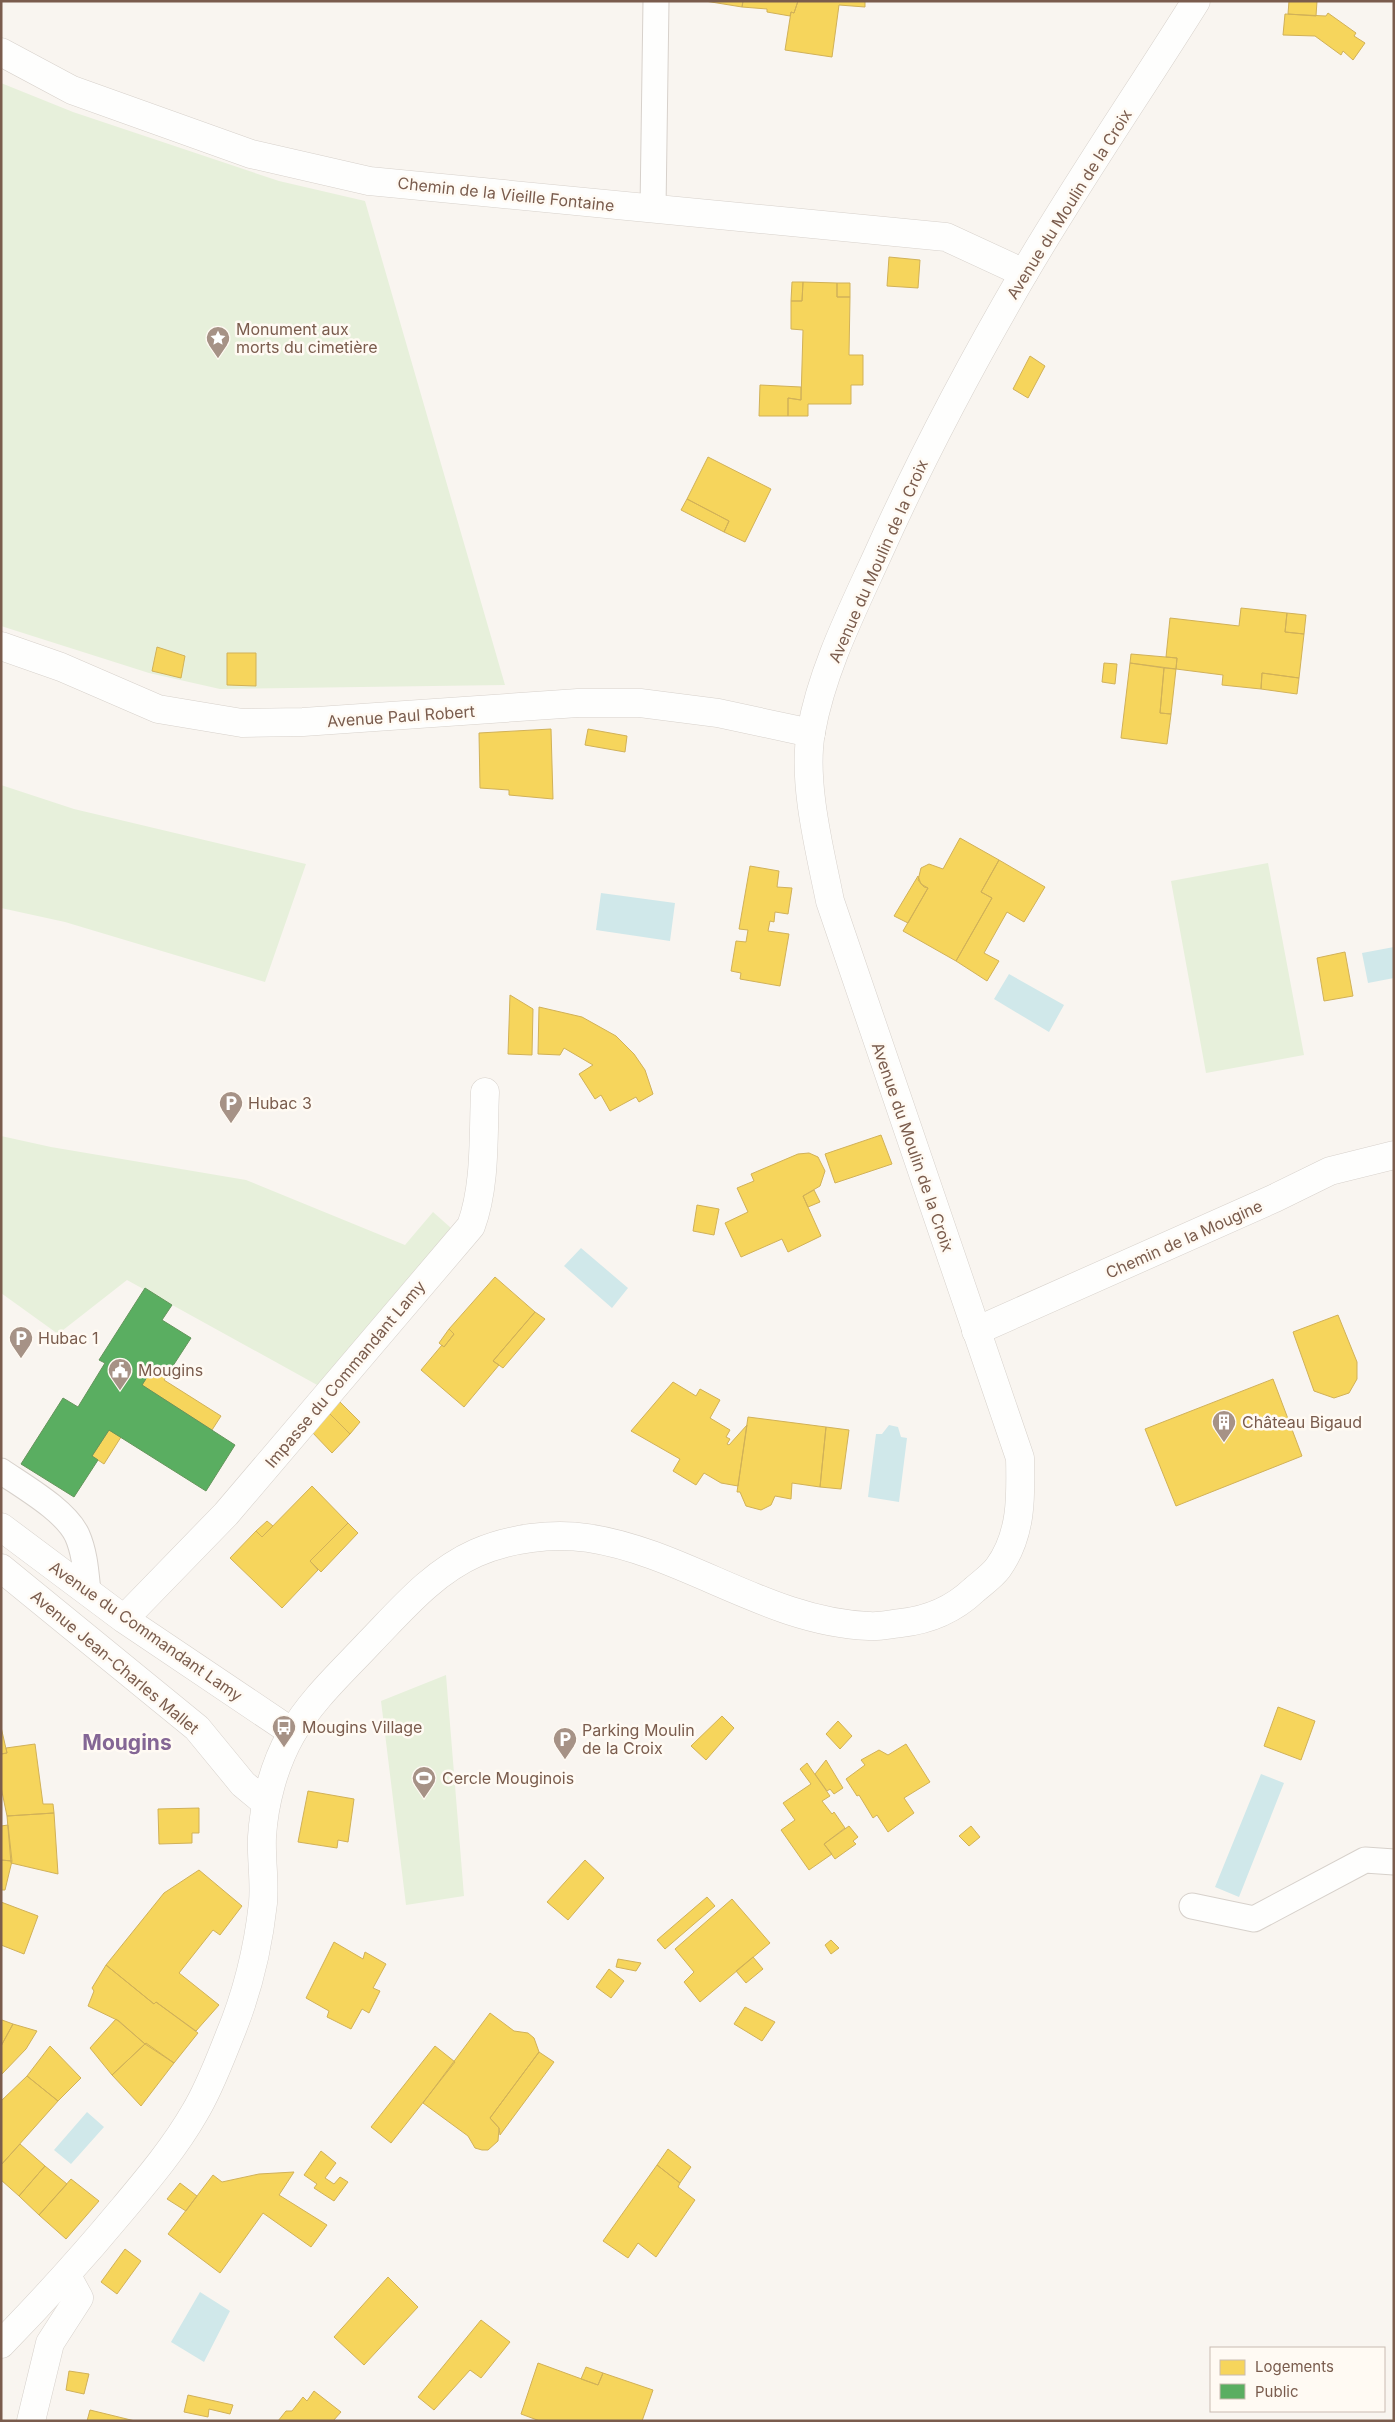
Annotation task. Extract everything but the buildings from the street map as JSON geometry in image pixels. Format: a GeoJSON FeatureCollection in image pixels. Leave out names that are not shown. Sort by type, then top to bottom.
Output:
{"type":"FeatureCollection","features":[{"type":"Feature","properties":{"kind":"street","name":"Avenue du Moulin de la Croix"},"geometry":{"type":"LineString","coordinates":[[1,2344],[67,2276],[153,2174],[196,2111],[231,2034],[253,1968],[262,1909],[262,1839],[266,1803],[284,1748],[292,1732],[326,1688],[411,1599],[447,1569],[475,1554],[504,1543],[542,1537],[586,1538],[618,1544],[666,1561],[778,1607],[819,1619],[871,1626],[924,1620],[966,1598],[998,1568],[1014,1538],[1021,1502],[1020,1458],[830,901],[814,824],[810,779],[811,733],[825,680],[846,625],[894,519],[938,429],[1024,272],[1196,1]]}},
{"type":"Feature","properties":{"kind":"street","name":"Chemin de la Vieille Fontaine"},"geometry":{"type":"LineString","coordinates":[[1,52],[72,90],[251,154],[369,181],[946,237],[1024,272]]}},
{"type":"Feature","properties":{"kind":"street","name":"Avenue Paul Robert"},"geometry":{"type":"LineString","coordinates":[[1,646],[61,667],[158,708],[242,723],[303,722],[578,703],[640,703],[718,713],[811,733]]}},
{"type":"Feature","properties":{"kind":"street","name":"Impasse du Commandant Lamy"},"geometry":{"type":"LineString","coordinates":[[124,1619],[226,1514],[471,1226],[477,1209],[481,1173],[485,1092]]}},
{"type":"Feature","properties":{"kind":"street","name":"Chemin de la Mougine"},"geometry":{"type":"LineString","coordinates":[[976,1331],[1257,1206],[1330,1171],[1394,1155]]}},
{"type":"Feature","properties":{"kind":"street","name":"Avenue du Commandant Lamy"},"geometry":{"type":"LineString","coordinates":[[1,1527],[124,1619],[292,1732]]}},
{"type":"Feature","properties":{"kind":"street","name":"Avenue Jean-Charles Mallet"},"geometry":{"type":"LineString","coordinates":[[1,1568],[198,1728],[243,1784],[266,1803]]}},
{"type":"Feature","properties":{"kind":"street"},"geometry":{"type":"LineString","coordinates":[[31,2421],[50,2343],[78,2298],[67,2276]]}},
{"type":"Feature","properties":{"kind":"lane"},"geometry":{"type":"LineString","coordinates":[[653,209],[656,1]]}},
{"type":"Feature","properties":{"kind":"lane"},"geometry":{"type":"LineString","coordinates":[[1,1471],[69,1523],[77,1535],[84,1555],[88,1592]]}},
{"type":"Feature","properties":{"kind":"lane"},"geometry":{"type":"LineString","coordinates":[[1192,1906],[1254,1919],[1365,1860],[1394,1862]]}},
{"type":"Feature","properties":{"kind":"green space"},"geometry":{"type":"Polygon","coordinates":[[[1,83],[73,112],[279,181],[365,201],[505,685],[220,689],[149,673],[1,626],[1,83]]]}},
{"type":"Feature","properties":{"kind":"green space"},"geometry":{"type":"Polygon","coordinates":[[[1,785],[74,809],[306,864],[265,982],[65,922],[1,908],[1,785]]]}},
{"type":"Feature","properties":{"kind":"green space"},"geometry":{"type":"Polygon","coordinates":[[[1268,863],[1304,1055],[1206,1073],[1171,881],[1268,863]]]}},
{"type":"Feature","properties":{"kind":"green space"},"geometry":{"type":"Polygon","coordinates":[[[1,1136],[51,1147],[246,1180],[405,1245],[433,1212],[451,1228],[319,1386],[127,1280],[58,1334],[1,1293],[1,1136]]]}},
{"type":"Feature","properties":{"kind":"green space","name":"Cercle Mouginois"},"geometry":{"type":"Polygon","coordinates":[[[446,1675],[464,1896],[406,1905],[381,1701],[446,1675]]]}},
{"type":"Feature","properties":{"kind":"water"},"geometry":{"type":"Polygon","coordinates":[[[601,893],[675,903],[670,941],[596,930],[601,893]]]}},
{"type":"Feature","properties":{"kind":"water"},"geometry":{"type":"Polygon","coordinates":[[[1394,947],[1394,978],[1368,983],[1362,953],[1394,947]]]}},
{"type":"Feature","properties":{"kind":"water"},"geometry":{"type":"Polygon","coordinates":[[[1009,974],[1064,1005],[1049,1032],[994,999],[1009,974]]]}},
{"type":"Feature","properties":{"kind":"water"},"geometry":{"type":"Polygon","coordinates":[[[581,1248],[628,1288],[612,1308],[564,1266],[581,1248]]]}},
{"type":"Feature","properties":{"kind":"water"},"geometry":{"type":"Polygon","coordinates":[[[889,1425],[898,1427],[901,1437],[907,1438],[899,1502],[868,1497],[876,1434],[882,1434],[889,1425]]]}},
{"type":"Feature","properties":{"kind":"water"},"geometry":{"type":"Polygon","coordinates":[[[1261,1774],[1284,1783],[1239,1897],[1215,1887],[1261,1774]]]}},
{"type":"Feature","properties":{"kind":"water"},"geometry":{"type":"Polygon","coordinates":[[[87,2112],[104,2127],[71,2164],[54,2150],[87,2112]]]}},
{"type":"Feature","properties":{"kind":"water"},"geometry":{"type":"Polygon","coordinates":[[[200,2292],[230,2311],[204,2362],[171,2342],[200,2292]]]}},
{"type":"Feature","properties":{"kind":"place","name":"Monument aux morts du cimetière"},"geometry":{"type":"Point","coordinates":[218,359]}},
{"type":"Feature","properties":{"kind":"place","name":"Hubac 3"},"geometry":{"type":"Point","coordinates":[231,1124]}},
{"type":"Feature","properties":{"kind":"place","name":"Hubac 1"},"geometry":{"type":"Point","coordinates":[21,1359]}},
{"type":"Feature","properties":{"kind":"place","name":"Mougins"},"geometry":{"type":"Point","coordinates":[120,1391]}},
{"type":"Feature","properties":{"kind":"place","name":"Château Bigaud"},"geometry":{"type":"Point","coordinates":[1224,1443]}},
{"type":"Feature","properties":{"kind":"place","name":"Mougins Village"},"geometry":{"type":"Point","coordinates":[284,1748]}},
{"type":"Feature","properties":{"kind":"place","name":"Parking Moulin de la Croix"},"geometry":{"type":"Point","coordinates":[565,1760]}},
{"type":"Feature","properties":{"kind":"place","name":"Cercle Mouginois"},"geometry":{"type":"Point","coordinates":[424,1799]}},
{"type":"Feature","properties":{"kind":"district","name":"Mougins"},"geometry":{"type":"Point","coordinates":[127,1743]}}]}
